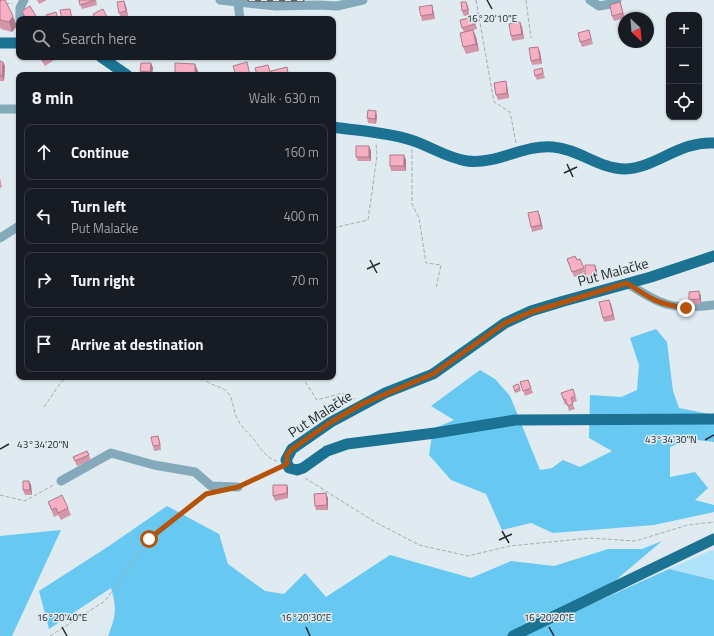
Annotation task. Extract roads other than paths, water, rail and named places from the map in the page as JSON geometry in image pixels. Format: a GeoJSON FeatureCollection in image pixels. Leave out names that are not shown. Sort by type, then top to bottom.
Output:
{"type":"FeatureCollection","features":[{"type":"Feature","properties":{"kind":"main road"},"geometry":{"type":"LineString","coordinates":[[0,43],[16,43]]}},
{"type":"Feature","properties":{"kind":"main road"},"geometry":{"type":"LineString","coordinates":[[105,60],[123,72]]}},
{"type":"Feature","properties":{"kind":"main road"},"geometry":{"type":"LineString","coordinates":[[336,127],[375,132],[412,140],[453,157],[468,161],[502,158],[539,148],[552,147],[565,149],[601,164],[624,169],[636,168],[684,147],[697,144],[714,143]]}},
{"type":"Feature","properties":{"kind":"main road","name":"Put Malačke"},"geometry":{"type":"LineString","coordinates":[[714,256],[537,309],[505,323],[433,374],[362,404],[331,422],[292,449],[287,455],[287,464],[293,470],[303,468],[327,451],[347,444],[435,434],[515,420],[714,419]]}},
{"type":"Feature","properties":{"kind":"main road"},"geometry":{"type":"LineString","coordinates":[[513,636],[714,539]]}},
{"type":"Feature","properties":{"kind":"street"},"geometry":{"type":"LineString","coordinates":[[220,0],[276,6],[319,4],[337,6],[363,0]]}},
{"type":"Feature","properties":{"kind":"street"},"geometry":{"type":"LineString","coordinates":[[590,0],[599,6],[610,4],[617,0]]}},
{"type":"Feature","properties":{"kind":"street"},"geometry":{"type":"LineString","coordinates":[[20,16],[21,2]]}},
{"type":"Feature","properties":{"kind":"street"},"geometry":{"type":"LineString","coordinates":[[238,3],[240,16]]}},
{"type":"Feature","properties":{"kind":"street"},"geometry":{"type":"LineString","coordinates":[[0,109],[16,109]]}},
{"type":"Feature","properties":{"kind":"street"},"geometry":{"type":"LineString","coordinates":[[0,238],[16,228]]}},
{"type":"Feature","properties":{"kind":"street"},"geometry":{"type":"LineString","coordinates":[[627,283],[653,300],[664,305],[686,308],[714,305]]}},
{"type":"Feature","properties":{"kind":"street"},"geometry":{"type":"LineString","coordinates":[[61,481],[112,453],[154,465],[195,472],[211,486],[238,487]]}},
{"type":"Feature","properties":{"kind":"railway"},"geometry":{"type":"LineString","coordinates":[[249,0],[303,0]]}}]}
